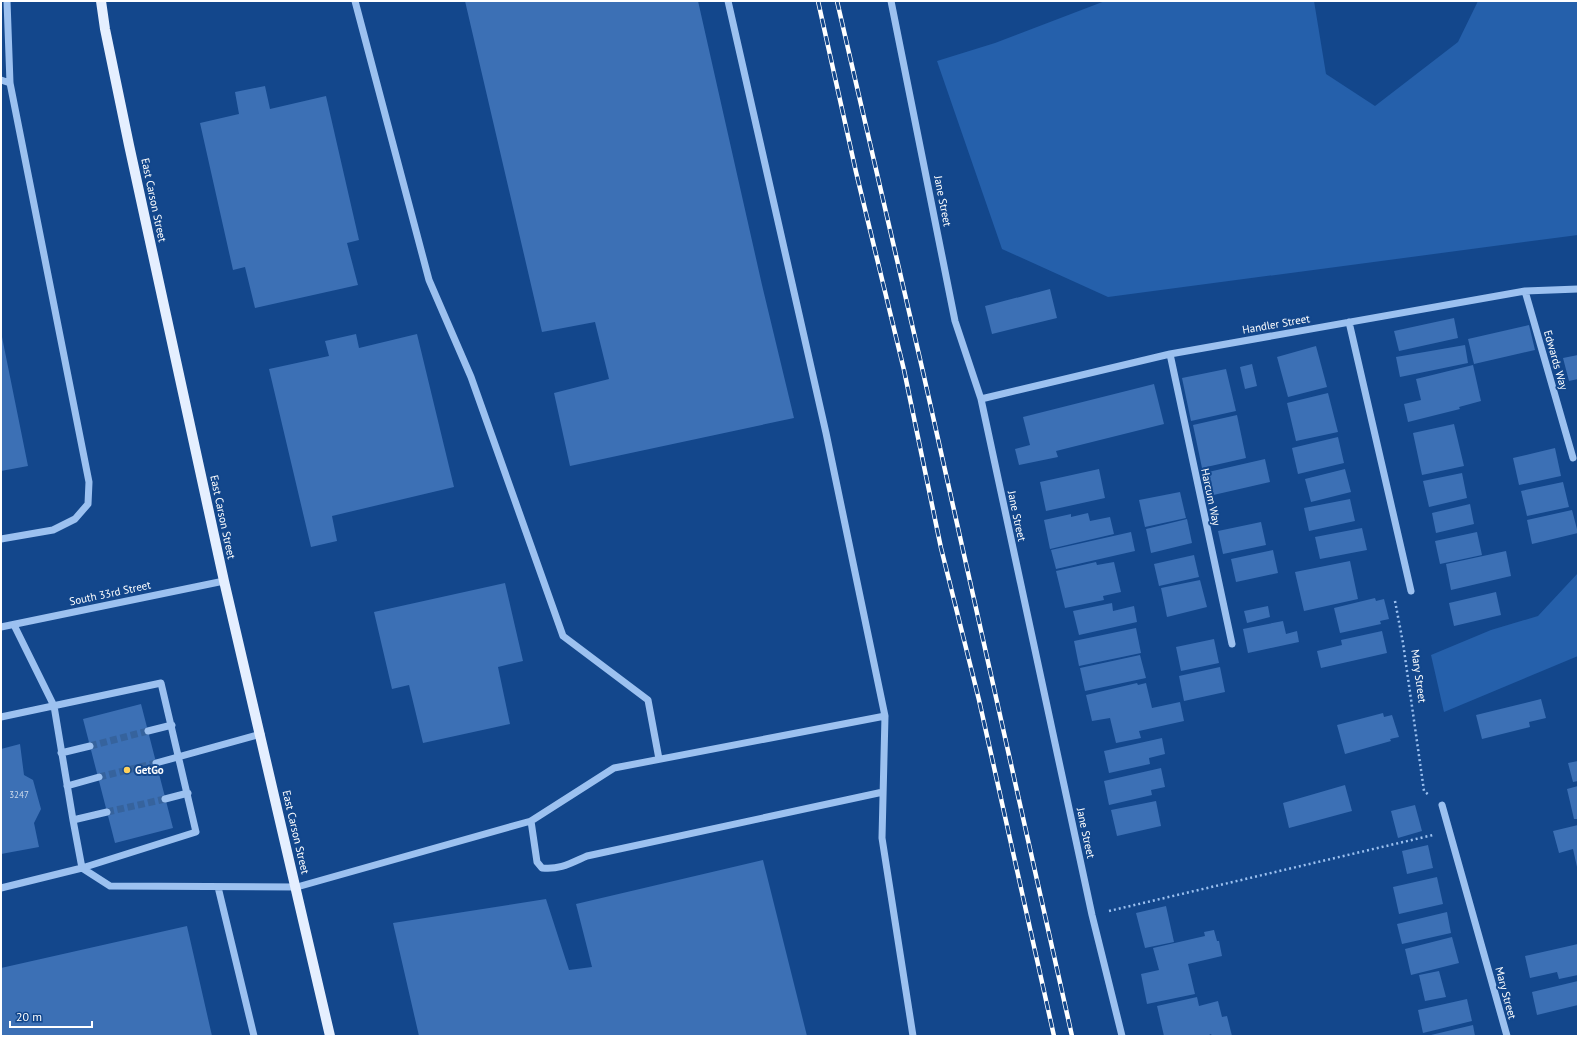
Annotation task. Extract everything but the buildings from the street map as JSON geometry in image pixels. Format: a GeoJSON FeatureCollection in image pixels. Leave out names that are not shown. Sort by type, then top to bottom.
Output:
{"type":"FeatureCollection","features":[{"type":"Feature","properties":{"kind":"main road","name":"East Carson Street"},"geometry":{"type":"LineString","coordinates":[[101,1],[105,29],[129,145],[224,581],[297,887],[330,1036]]}},
{"type":"Feature","properties":{"kind":"street"},"geometry":{"type":"LineString","coordinates":[[1,539],[53,530],[75,519],[88,504],[89,482],[10,83],[7,1]]}},
{"type":"Feature","properties":{"kind":"street"},"geometry":{"type":"LineString","coordinates":[[355,1],[429,280],[471,377],[563,636],[648,700],[659,759]]}},
{"type":"Feature","properties":{"kind":"street"},"geometry":{"type":"LineString","coordinates":[[728,1],[826,433],[885,716],[882,838],[913,1036]]}},
{"type":"Feature","properties":{"kind":"street","name":"Jane Street"},"geometry":{"type":"LineString","coordinates":[[891,1],[955,321],[980,399],[1092,915],[1122,1036]]}},
{"type":"Feature","properties":{"kind":"street"},"geometry":{"type":"LineString","coordinates":[[1,80],[10,83]]}},
{"type":"Feature","properties":{"kind":"street","name":"Handler Street"},"geometry":{"type":"LineString","coordinates":[[980,399],[1170,354],[1525,291],[1578,289]]}},
{"type":"Feature","properties":{"kind":"street","name":"Edwards Way"},"geometry":{"type":"LineString","coordinates":[[1525,291],[1573,458]]}},
{"type":"Feature","properties":{"kind":"street"},"geometry":{"type":"LineString","coordinates":[[1349,322],[1411,591]]}},
{"type":"Feature","properties":{"kind":"street","name":"Harcum Way"},"geometry":{"type":"LineString","coordinates":[[1170,354],[1232,644]]}},
{"type":"Feature","properties":{"kind":"street","name":"South 33rd Street"},"geometry":{"type":"LineString","coordinates":[[1,627],[224,581]]}},
{"type":"Feature","properties":{"kind":"street"},"geometry":{"type":"LineString","coordinates":[[14,624],[54,706],[82,868],[110,886],[297,887],[531,821],[614,768],[885,716]]}},
{"type":"Feature","properties":{"kind":"street"},"geometry":{"type":"LineString","coordinates":[[1,717],[161,683],[180,757],[196,832],[82,868],[1,888]]}},
{"type":"Feature","properties":{"kind":"street"},"geometry":{"type":"LineString","coordinates":[[148,731],[172,724]]}},
{"type":"Feature","properties":{"kind":"street"},"geometry":{"type":"LineString","coordinates":[[156,763],[261,734]]}},
{"type":"Feature","properties":{"kind":"street"},"geometry":{"type":"LineString","coordinates":[[61,753],[90,746]]}},
{"type":"Feature","properties":{"kind":"street"},"geometry":{"type":"LineString","coordinates":[[67,786],[99,777]]}},
{"type":"Feature","properties":{"kind":"street"},"geometry":{"type":"LineString","coordinates":[[531,821],[537,862],[542,868],[562,867],[586,856],[883,792]]}},
{"type":"Feature","properties":{"kind":"street"},"geometry":{"type":"LineString","coordinates":[[165,799],[188,794]]}},
{"type":"Feature","properties":{"kind":"street","name":"Mary Street"},"geometry":{"type":"LineString","coordinates":[[1442,805],[1507,1036]]}},
{"type":"Feature","properties":{"kind":"street"},"geometry":{"type":"LineString","coordinates":[[73,820],[107,812]]}},
{"type":"Feature","properties":{"kind":"street"},"geometry":{"type":"LineString","coordinates":[[218,887],[254,1036]]}},
{"type":"Feature","properties":{"kind":"path","name":"Mary Street"},"geometry":{"type":"LineString","coordinates":[[1411,591],[1394,594],[1403,643],[1424,791],[1442,805]]}},
{"type":"Feature","properties":{"kind":"path"},"geometry":{"type":"LineString","coordinates":[[1092,915],[1450,831]]}},
{"type":"Feature","properties":{"kind":"shaded area"},"geometry":{"type":"Polygon","coordinates":[[[1105,1],[1314,1],[1326,74],[1375,106],[1458,42],[1478,1],[1578,1],[1578,235],[1108,297],[1002,249],[937,61],[995,43],[1105,1]]]}},
{"type":"Feature","properties":{"kind":"shaded area"},"geometry":{"type":"Polygon","coordinates":[[[1578,573],[1578,656],[1444,712],[1431,655],[1491,630],[1538,616],[1578,573]]]}},
{"type":"Feature","properties":{"kind":"tunnel"},"geometry":{"type":"LineString","coordinates":[[90,746],[148,731]]}},
{"type":"Feature","properties":{"kind":"tunnel"},"geometry":{"type":"LineString","coordinates":[[99,777],[156,763]]}},
{"type":"Feature","properties":{"kind":"tunnel"},"geometry":{"type":"LineString","coordinates":[[107,812],[165,799]]}},
{"type":"Feature","properties":{"kind":"railway"},"geometry":{"type":"LineString","coordinates":[[818,1],[856,172],[904,370],[941,548],[979,700],[1054,1036]]}},
{"type":"Feature","properties":{"kind":"railway"},"geometry":{"type":"LineString","coordinates":[[837,1],[923,372],[1072,1036]]}},
{"type":"Feature","properties":{"kind":"place","name":"GetGo"},"geometry":{"type":"Point","coordinates":[127,770]}}]}
